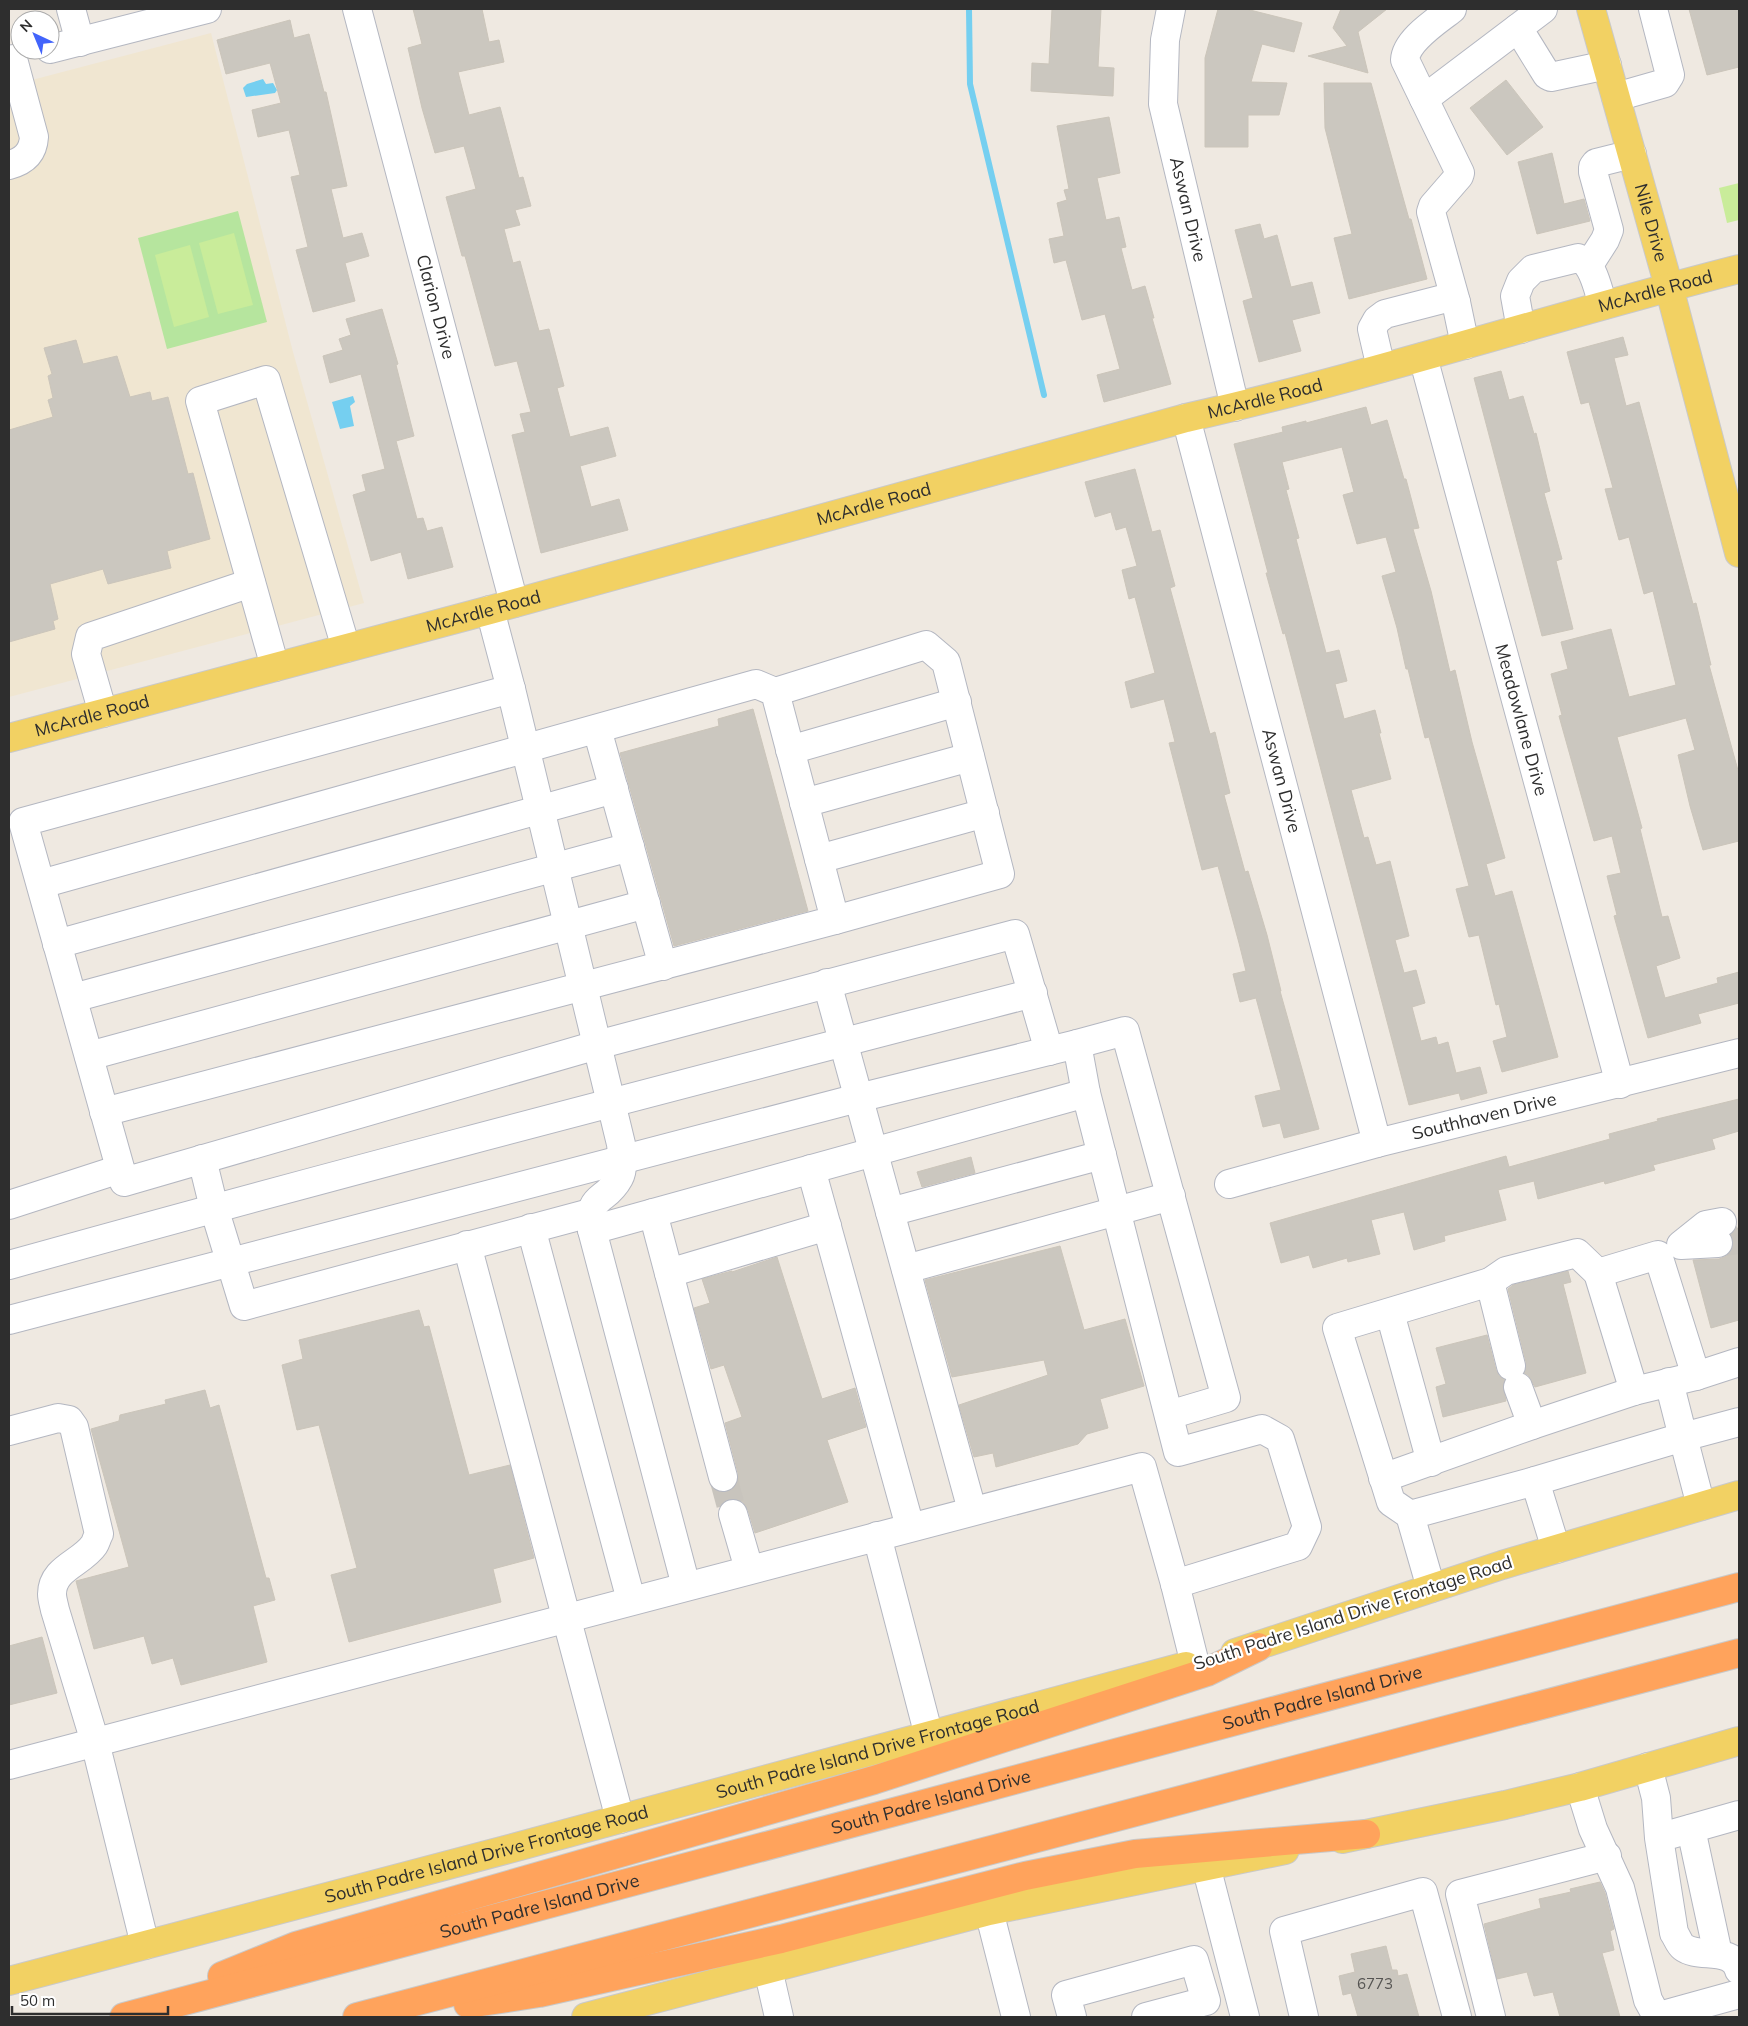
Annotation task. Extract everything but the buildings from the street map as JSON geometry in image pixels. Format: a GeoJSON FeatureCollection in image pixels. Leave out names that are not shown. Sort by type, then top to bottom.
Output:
{"type":"FeatureCollection","features":[{"type":"Feature","properties":{"kind":"highway","name":"South Padre Island Drive"},"geometry":{"type":"LineString","coordinates":[[124,2017],[1739,1587]]}},
{"type":"Feature","properties":{"kind":"highway"},"geometry":{"type":"LineString","coordinates":[[119,2017],[296,1946],[874,1780],[1207,1672],[1258,1647]]}},
{"type":"Feature","properties":{"kind":"highway"},"geometry":{"type":"LineString","coordinates":[[357,2017],[1739,1653]]}},
{"type":"Feature","properties":{"kind":"highway"},"geometry":{"type":"LineString","coordinates":[[377,2017],[539,1993],[781,1939],[1025,1876],[1134,1854],[1366,1834]]}},
{"type":"Feature","properties":{"kind":"main road","name":"Nile Drive"},"geometry":{"type":"LineString","coordinates":[[1591,9],[1669,287],[1739,553]]}},
{"type":"Feature","properties":{"kind":"main road","name":"McArdle Road"},"geometry":{"type":"LineString","coordinates":[[9,738],[502,607],[1186,418],[1235,407],[1423,357],[1739,269]]}},
{"type":"Feature","properties":{"kind":"main road","name":"South Padre Island Drive Frontage Road"},"geometry":{"type":"LineString","coordinates":[[9,1981],[1258,1647],[1431,1588],[1739,1495]]}},
{"type":"Feature","properties":{"kind":"main road"},"geometry":{"type":"LineString","coordinates":[[1703,1505],[1739,1501]]}},
{"type":"Feature","properties":{"kind":"main road"},"geometry":{"type":"LineString","coordinates":[[586,2017],[634,2011],[768,1969],[988,1911],[1505,1805],[1580,1787],[1739,1741]]}},
{"type":"Feature","properties":{"kind":"street"},"geometry":{"type":"LineString","coordinates":[[71,9],[80,42]]}},
{"type":"Feature","properties":{"kind":"street"},"geometry":{"type":"LineString","coordinates":[[60,47],[207,9]]}},
{"type":"Feature","properties":{"kind":"street","name":"Clarion Drive"},"geometry":{"type":"LineString","coordinates":[[357,9],[502,607],[511,689],[621,1144],[622,1160]]}},
{"type":"Feature","properties":{"kind":"street","name":"Aswan Drive"},"geometry":{"type":"LineString","coordinates":[[1170,9],[1165,40],[1163,104],[1235,407]]}},
{"type":"Feature","properties":{"kind":"street"},"geometry":{"type":"LineString","coordinates":[[1452,9],[1412,42],[1405,53],[1405,60],[1460,173],[1432,206],[1431,212],[1456,302],[1465,345]]}},
{"type":"Feature","properties":{"kind":"street"},"geometry":{"type":"LineString","coordinates":[[1424,99],[1542,9]]}},
{"type":"Feature","properties":{"kind":"street"},"geometry":{"type":"LineString","coordinates":[[1616,97],[1665,83],[1670,75],[1652,9]]}},
{"type":"Feature","properties":{"kind":"street"},"geometry":{"type":"LineString","coordinates":[[1518,28],[1547,75],[1551,77],[1607,65]]}},
{"type":"Feature","properties":{"kind":"street"},"geometry":{"type":"LineString","coordinates":[[9,165],[26,157],[33,148],[34,138],[11,60]]}},
{"type":"Feature","properties":{"kind":"street"},"geometry":{"type":"LineString","coordinates":[[1589,265],[1609,230],[1593,167],[1596,163],[1632,154]]}},
{"type":"Feature","properties":{"kind":"street"},"geometry":{"type":"LineString","coordinates":[[1521,329],[1515,296],[1521,281],[1533,269],[1578,258],[1584,260],[1589,265],[1603,306]]}},
{"type":"Feature","properties":{"kind":"street"},"geometry":{"type":"LineString","coordinates":[[1381,368],[1372,328],[1377,320],[1386,314],[1447,298],[1456,302]]}},
{"type":"Feature","properties":{"kind":"street","name":"Meadowlane Drive"},"geometry":{"type":"LineString","coordinates":[[1423,357],[1620,1084]]}},
{"type":"Feature","properties":{"kind":"street"},"geometry":{"type":"LineString","coordinates":[[275,667],[200,401],[266,380],[346,648]]}},
{"type":"Feature","properties":{"kind":"street","name":"Aswan Drive"},"geometry":{"type":"LineString","coordinates":[[1186,418],[1377,1143]]}},
{"type":"Feature","properties":{"kind":"street"},"geometry":{"type":"LineString","coordinates":[[103,713],[86,654],[90,637],[251,583]]}},
{"type":"Feature","properties":{"kind":"street"},"geometry":{"type":"LineString","coordinates":[[41,884],[756,684],[775,692],[926,645],[946,662],[1000,874],[582,988],[104,1112]]}},
{"type":"Feature","properties":{"kind":"street"},"geometry":{"type":"LineString","coordinates":[[511,689],[16,824],[41,884],[124,1182],[597,1046],[1016,934],[1049,1051]]}},
{"type":"Feature","properties":{"kind":"street"},"geometry":{"type":"LineString","coordinates":[[775,692],[835,920]]}},
{"type":"Feature","properties":{"kind":"street"},"geometry":{"type":"LineString","coordinates":[[790,750],[957,702]]}},
{"type":"Feature","properties":{"kind":"street"},"geometry":{"type":"LineString","coordinates":[[598,728],[663,966]]}},
{"type":"Feature","properties":{"kind":"street"},"geometry":{"type":"LineString","coordinates":[[804,803],[970,756]]}},
{"type":"Feature","properties":{"kind":"street"},"geometry":{"type":"LineString","coordinates":[[58,944],[539,808],[614,789]]}},
{"type":"Feature","properties":{"kind":"street"},"geometry":{"type":"LineString","coordinates":[[819,859],[985,813]]}},
{"type":"Feature","properties":{"kind":"street"},"geometry":{"type":"LineString","coordinates":[[73,998],[630,847]]}},
{"type":"Feature","properties":{"kind":"street"},"geometry":{"type":"LineString","coordinates":[[89,1056],[646,904]]}},
{"type":"Feature","properties":{"kind":"street"},"geometry":{"type":"LineString","coordinates":[[827,984],[972,1510]]}},
{"type":"Feature","properties":{"kind":"street"},"geometry":{"type":"LineString","coordinates":[[9,1265],[611,1102],[1033,993]]}},
{"type":"Feature","properties":{"kind":"street"},"geometry":{"type":"LineString","coordinates":[[9,1320],[858,1098],[1125,1031],[1226,1398],[1169,1415]]}},
{"type":"Feature","properties":{"kind":"street"},"geometry":{"type":"LineString","coordinates":[[1076,1044],[1086,1093],[1178,1452]]}},
{"type":"Feature","properties":{"kind":"street","name":"Southhaven Drive"},"geometry":{"type":"LineString","coordinates":[[1229,1184],[1377,1143],[1739,1053]]}},
{"type":"Feature","properties":{"kind":"street"},"geometry":{"type":"LineString","coordinates":[[202,1159],[214,1208],[244,1306],[531,1228],[653,1213],[1086,1093]]}},
{"type":"Feature","properties":{"kind":"street"},"geometry":{"type":"LineString","coordinates":[[890,1212],[1102,1155]]}},
{"type":"Feature","properties":{"kind":"street"},"geometry":{"type":"LineString","coordinates":[[622,1160],[620,1177],[610,1190],[597,1200],[591,1222],[686,1586]]}},
{"type":"Feature","properties":{"kind":"street"},"geometry":{"type":"LineString","coordinates":[[9,1205],[120,1169]]}},
{"type":"Feature","properties":{"kind":"street"},"geometry":{"type":"LineString","coordinates":[[811,1169],[910,1527]]}},
{"type":"Feature","properties":{"kind":"street"},"geometry":{"type":"LineString","coordinates":[[906,1269],[1170,1196]]}},
{"type":"Feature","properties":{"kind":"street"},"geometry":{"type":"LineString","coordinates":[[653,1213],[723,1477]]}},
{"type":"Feature","properties":{"kind":"street"},"geometry":{"type":"LineString","coordinates":[[669,1273],[827,1226]]}},
{"type":"Feature","properties":{"kind":"street"},"geometry":{"type":"LineString","coordinates":[[1598,1273],[1670,1250],[1706,1226],[1720,1233]]}},
{"type":"Feature","properties":{"kind":"street"},"geometry":{"type":"LineString","coordinates":[[531,1228],[631,1600]]}},
{"type":"Feature","properties":{"kind":"street"},"geometry":{"type":"LineString","coordinates":[[466,1245],[620,1819]]}},
{"type":"Feature","properties":{"kind":"street"},"geometry":{"type":"LineString","coordinates":[[1670,1250],[1696,1376]]}},
{"type":"Feature","properties":{"kind":"street"},"geometry":{"type":"LineString","coordinates":[[1431,1588],[1410,1515],[1391,1502],[1337,1328],[1490,1282],[1506,1271],[1577,1253],[1598,1273],[1634,1391]]}},
{"type":"Feature","properties":{"kind":"street"},"geometry":{"type":"LineString","coordinates":[[1490,1282],[1515,1376],[1532,1425]]}},
{"type":"Feature","properties":{"kind":"street"},"geometry":{"type":"LineString","coordinates":[[1390,1313],[1431,1462]]}},
{"type":"Feature","properties":{"kind":"street"},"geometry":{"type":"LineString","coordinates":[[1383,1478],[1634,1391],[1696,1376],[1739,1362]]}},
{"type":"Feature","properties":{"kind":"street"},"geometry":{"type":"LineString","coordinates":[[1669,1382],[1703,1505]]}},
{"type":"Feature","properties":{"kind":"street"},"geometry":{"type":"LineString","coordinates":[[9,1431],[58,1418],[69,1420],[74,1428],[99,1534],[94,1545],[82,1557],[64,1569],[55,1581],[52,1592],[55,1610],[95,1742],[145,1945]]}},
{"type":"Feature","properties":{"kind":"street"},"geometry":{"type":"LineString","coordinates":[[1410,1515],[1739,1422]]}},
{"type":"Feature","properties":{"kind":"street"},"geometry":{"type":"LineString","coordinates":[[9,1765],[1142,1466],[1178,1452],[1262,1429],[1280,1439],[1307,1527],[1298,1546],[1175,1584]]}},
{"type":"Feature","properties":{"kind":"street"},"geometry":{"type":"LineString","coordinates":[[1142,1466],[1195,1664]]}},
{"type":"Feature","properties":{"kind":"street"},"geometry":{"type":"LineString","coordinates":[[1534,1481],[1556,1549]]}},
{"type":"Feature","properties":{"kind":"street"},"geometry":{"type":"LineString","coordinates":[[733,1514],[749,1570]]}},
{"type":"Feature","properties":{"kind":"street"},"geometry":{"type":"LineString","coordinates":[[877,1536],[929,1736]]}},
{"type":"Feature","properties":{"kind":"street"},"geometry":{"type":"LineString","coordinates":[[1648,1767],[1656,1798],[1659,1838],[1674,1933],[1682,1946],[1696,1953],[1734,1963]]}},
{"type":"Feature","properties":{"kind":"street"},"geometry":{"type":"LineString","coordinates":[[1580,1787],[1593,1829],[1620,1888],[1648,2000],[1654,2011],[1663,2015],[1739,1994]]}},
{"type":"Feature","properties":{"kind":"street"},"geometry":{"type":"LineString","coordinates":[[1659,1838],[1739,1815]]}},
{"type":"Feature","properties":{"kind":"street"},"geometry":{"type":"LineString","coordinates":[[1691,1829],[1734,1963]]}},
{"type":"Feature","properties":{"kind":"street"},"geometry":{"type":"LineString","coordinates":[[1491,2017],[1460,1894],[1606,1856]]}},
{"type":"Feature","properties":{"kind":"street"},"geometry":{"type":"LineString","coordinates":[[1146,2017],[1206,2001],[1241,2005],[1206,1866]]}},
{"type":"Feature","properties":{"kind":"street"},"geometry":{"type":"LineString","coordinates":[[1304,2017],[1284,1931],[1423,1892],[1457,2017]]}},
{"type":"Feature","properties":{"kind":"street"},"geometry":{"type":"LineString","coordinates":[[988,1911],[1016,2017]]}},
{"type":"Feature","properties":{"kind":"street"},"geometry":{"type":"LineString","coordinates":[[1072,2017],[1066,1995],[1228,1951]]}},
{"type":"Feature","properties":{"kind":"street"},"geometry":{"type":"LineString","coordinates":[[1194,1960],[1206,2001]]}},
{"type":"Feature","properties":{"kind":"street"},"geometry":{"type":"LineString","coordinates":[[768,1969],[779,2017]]}},
{"type":"Feature","properties":{"kind":"shaded area"},"geometry":{"type":"Polygon","coordinates":[[[211,33],[293,352],[364,603],[9,697],[9,86],[211,33]]]}},
{"type":"Feature","properties":{"kind":"green space"},"geometry":{"type":"Polygon","coordinates":[[[1739,183],[1739,220],[1727,223],[1719,188],[1739,183]]]}},
{"type":"Feature","properties":{"kind":"green space"},"geometry":{"type":"Polygon","coordinates":[[[238,211],[267,322],[167,349],[138,238],[238,211]]]}},
{"type":"Feature","properties":{"kind":"green space"},"geometry":{"type":"Polygon","coordinates":[[[234,233],[253,305],[218,314],[199,243],[234,233]]]}},
{"type":"Feature","properties":{"kind":"green space"},"geometry":{"type":"Polygon","coordinates":[[[190,245],[209,317],[174,327],[155,255],[190,245]]]}},
{"type":"Feature","properties":{"kind":"water"},"geometry":{"type":"Polygon","coordinates":[[[263,79],[266,84],[273,83],[277,90],[275,93],[246,97],[243,88],[247,84],[263,79]]]}},
{"type":"Feature","properties":{"kind":"water"},"geometry":{"type":"Polygon","coordinates":[[[353,396],[355,402],[350,406],[354,426],[340,429],[332,402],[353,396]]]}},
{"type":"Feature","properties":{"kind":"waterway"},"geometry":{"type":"LineString","coordinates":[[969,9],[970,84],[1044,395]]}},
{"type":"Feature","properties":{"kind":"tunnel"},"geometry":{"type":"LineString","coordinates":[[1718,1243],[1739,1240]]}},
{"type":"Feature","properties":{"kind":"tunnel"},"geometry":{"type":"LineString","coordinates":[[723,1477],[733,1514]]}}]}
